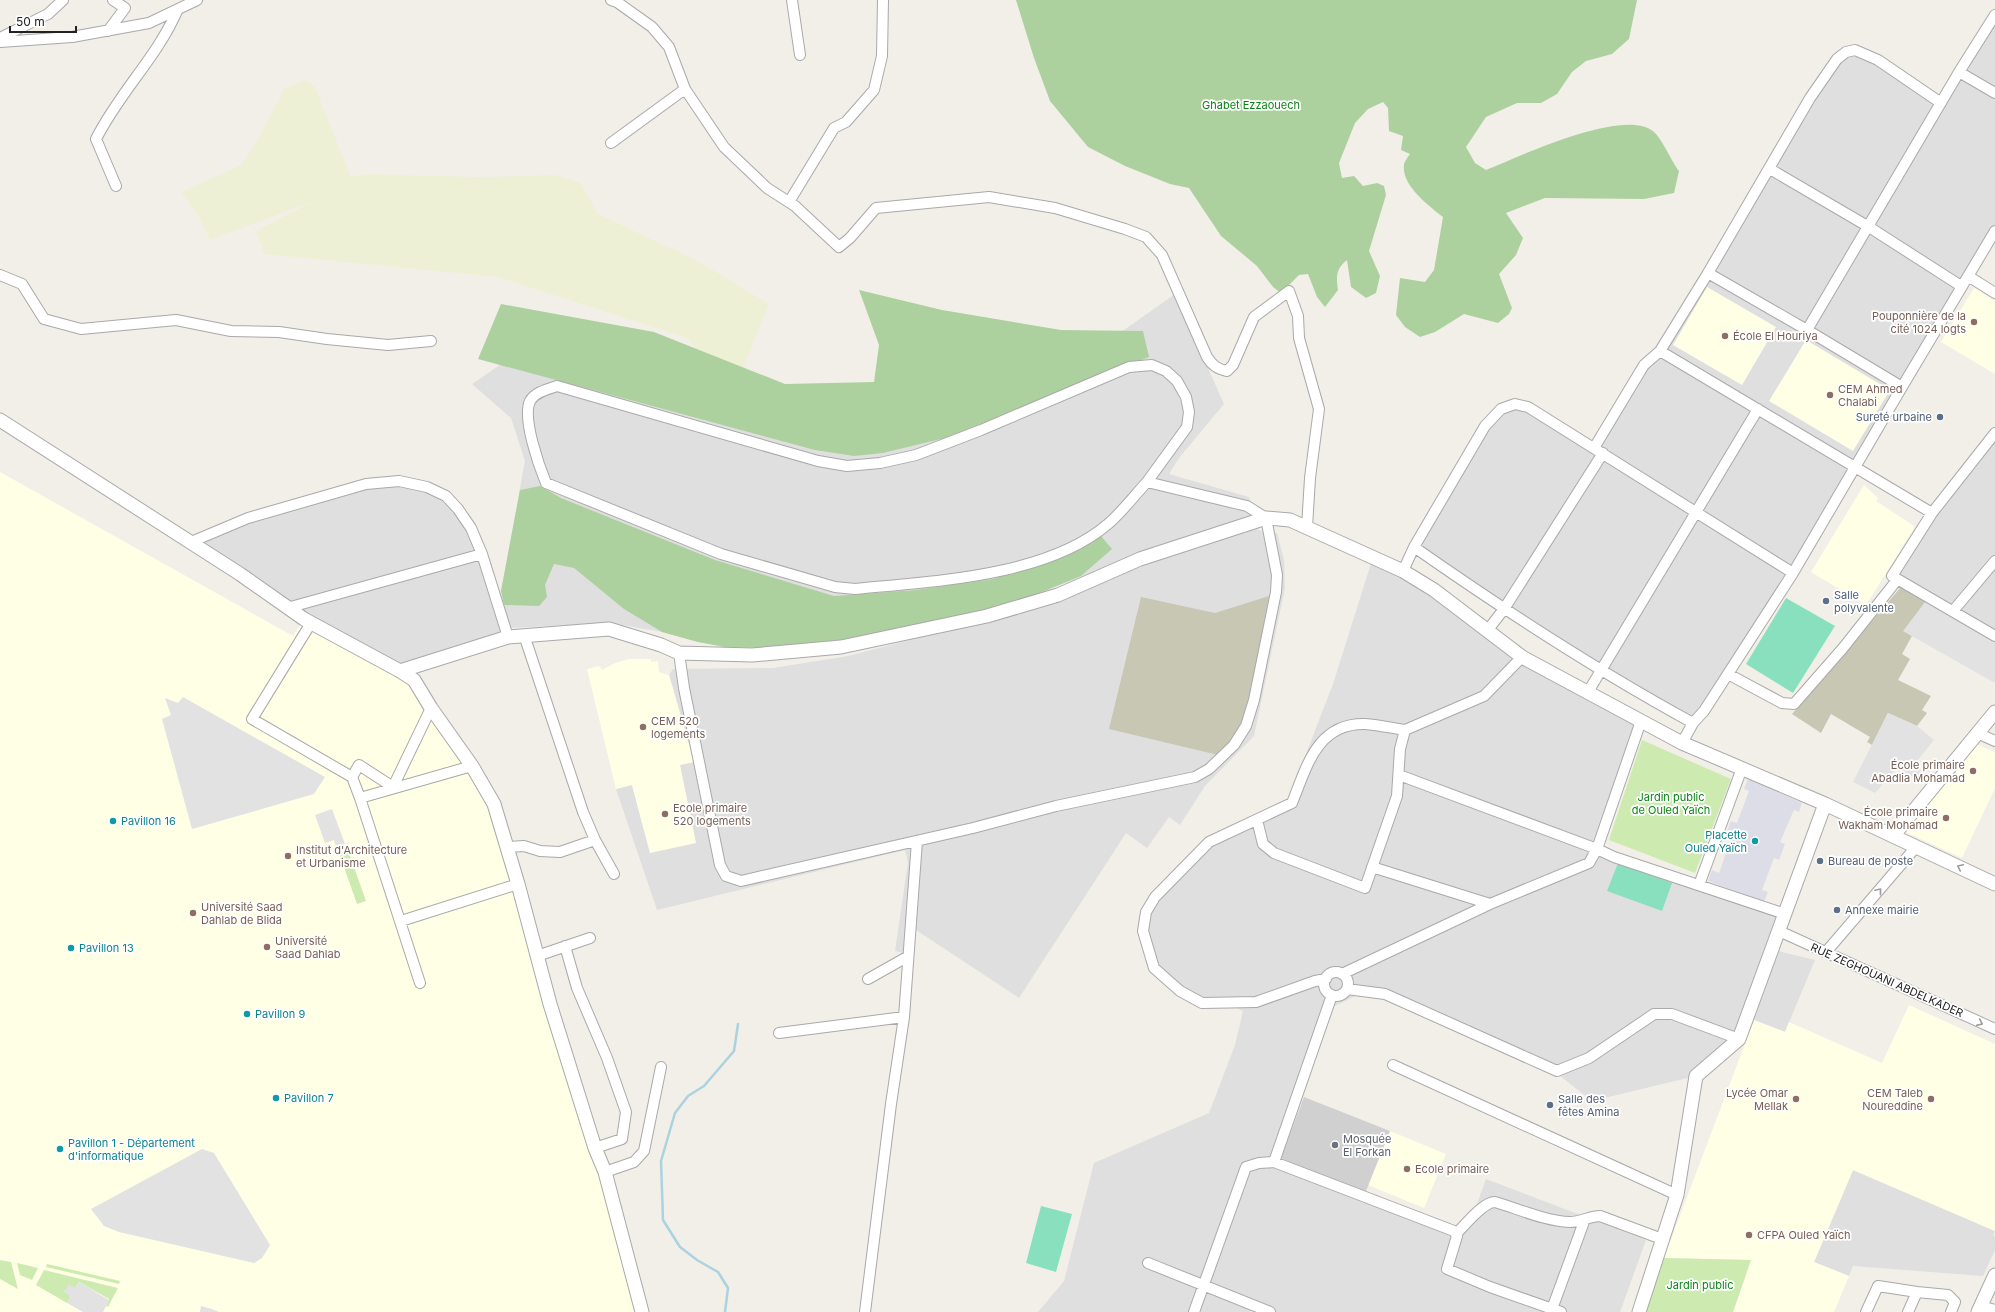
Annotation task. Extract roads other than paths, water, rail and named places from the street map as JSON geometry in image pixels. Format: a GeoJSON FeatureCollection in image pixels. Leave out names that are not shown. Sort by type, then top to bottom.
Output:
{"type":"FeatureCollection","features":[{"type":"Feature","properties":{"kind":"street"},"geometry":{"type":"LineString","coordinates":[[0,38],[48,14],[63,0]]}},
{"type":"Feature","properties":{"kind":"street"},"geometry":{"type":"LineString","coordinates":[[108,31],[125,8],[113,0]]}},
{"type":"Feature","properties":{"kind":"street"},"geometry":{"type":"LineString","coordinates":[[0,42],[72,37],[149,23],[177,11],[197,0]]}},
{"type":"Feature","properties":{"kind":"street"},"geometry":{"type":"LineString","coordinates":[[611,0],[617,2],[652,27],[669,46],[685,89],[724,147],[767,188],[789,202],[839,247],[850,238],[876,208],[989,197],[1055,208],[1125,229],[1146,237],[1156,246],[1162,255],[1207,357],[1215,367],[1227,371],[1233,365],[1254,317],[1288,291],[1298,316],[1299,338],[1318,409],[1310,478],[1307,527]]}},
{"type":"Feature","properties":{"kind":"street"},"geometry":{"type":"LineString","coordinates":[[792,0],[800,54]]}},
{"type":"Feature","properties":{"kind":"street"},"geometry":{"type":"LineString","coordinates":[[789,202],[834,128],[846,122],[874,90],[882,56],[883,0]]}},
{"type":"Feature","properties":{"kind":"street"},"geometry":{"type":"LineString","coordinates":[[116,186],[96,139],[107,117],[169,31],[177,11]]}},
{"type":"Feature","properties":{"kind":"street"},"geometry":{"type":"LineString","coordinates":[[1807,330],[1959,72],[1995,15]]}},
{"type":"Feature","properties":{"kind":"street"},"geometry":{"type":"LineString","coordinates":[[1487,631],[1504,609],[1598,450],[1644,365],[1660,351],[1770,169],[1810,98],[1837,58],[1846,52],[1855,50],[1878,60],[1941,103]]}},
{"type":"Feature","properties":{"kind":"street"},"geometry":{"type":"LineString","coordinates":[[1959,72],[1995,93]]}},
{"type":"Feature","properties":{"kind":"street"},"geometry":{"type":"LineString","coordinates":[[611,143],[685,89]]}},
{"type":"Feature","properties":{"kind":"street"},"geometry":{"type":"LineString","coordinates":[[1770,169],[1869,226],[1962,286]]}},
{"type":"Feature","properties":{"kind":"street"},"geometry":{"type":"LineString","coordinates":[[1682,743],[1693,723],[1704,711],[1793,573],[1995,231]]}},
{"type":"Feature","properties":{"kind":"street"},"geometry":{"type":"LineString","coordinates":[[1708,272],[1902,387]]}},
{"type":"Feature","properties":{"kind":"street"},"geometry":{"type":"LineString","coordinates":[[0,275],[22,284],[44,319],[81,329],[176,320],[231,332],[279,332],[327,339],[388,345],[431,341]]}},
{"type":"Feature","properties":{"kind":"street"},"geometry":{"type":"LineString","coordinates":[[1968,276],[1995,292]]}},
{"type":"Feature","properties":{"kind":"street"},"geometry":{"type":"LineString","coordinates":[[1660,351],[1932,513]]}},
{"type":"Feature","properties":{"kind":"street"},"geometry":{"type":"LineString","coordinates":[[1152,365],[1166,371],[1177,380],[1186,397],[1190,412],[1187,427],[1146,482],[1108,524],[1072,548],[1027,563],[977,576],[855,588],[835,587],[720,554],[546,483],[540,468],[529,422],[528,409],[531,400],[541,391],[557,386],[818,461],[847,466],[880,463],[916,455],[981,430],[1129,367],[1152,365]]}},
{"type":"Feature","properties":{"kind":"street"},"geometry":{"type":"LineString","coordinates":[[1402,571],[1414,547],[1485,426],[1501,409],[1516,404],[1528,407],[1793,573]]}},
{"type":"Feature","properties":{"kind":"street"},"geometry":{"type":"LineString","coordinates":[[1588,692],[1758,409]]}},
{"type":"Feature","properties":{"kind":"street"},"geometry":{"type":"LineString","coordinates":[[0,420],[191,542],[287,608],[311,623],[414,680],[431,708],[472,766],[494,804],[518,884],[550,1004],[595,1148],[605,1172],[642,1312]]}},
{"type":"Feature","properties":{"kind":"street"},"geometry":{"type":"LineString","coordinates":[[1995,433],[1932,513],[1892,576],[1995,636]]}},
{"type":"Feature","properties":{"kind":"street"},"geometry":{"type":"LineString","coordinates":[[191,542],[248,518],[366,484],[399,481],[427,487],[446,496],[458,509],[471,528],[482,554],[508,637]]}},
{"type":"Feature","properties":{"kind":"street"},"geometry":{"type":"LineString","coordinates":[[679,653],[684,688],[720,865],[726,876],[741,881],[973,828],[1056,806],[1195,777],[1208,769],[1234,745],[1246,726],[1254,700],[1276,592],[1277,575],[1266,518],[1247,506],[1146,482]]}},
{"type":"Feature","properties":{"kind":"street"},"geometry":{"type":"LineString","coordinates":[[400,671],[508,637],[608,629],[661,645],[679,653],[752,656],[841,648],[988,616],[1058,595],[1140,559],[1266,518],[1290,520],[1402,571],[1434,590],[1522,658],[1682,743],[1825,804],[1995,884]]}},
{"type":"Feature","properties":{"kind":"street"},"geometry":{"type":"LineString","coordinates":[[1414,547],[1504,609],[1654,702],[1693,723]]}},
{"type":"Feature","properties":{"kind":"street"},"geometry":{"type":"LineString","coordinates":[[287,608],[482,554]]}},
{"type":"Feature","properties":{"kind":"street"},"geometry":{"type":"LineString","coordinates":[[1953,611],[1995,561]]}},
{"type":"Feature","properties":{"kind":"street"},"geometry":{"type":"LineString","coordinates":[[1728,674],[1782,703],[1794,704],[1843,648],[1897,580]]}},
{"type":"Feature","properties":{"kind":"street"},"geometry":{"type":"LineString","coordinates":[[311,623],[252,719],[352,777],[420,983]]}},
{"type":"Feature","properties":{"kind":"street"},"geometry":{"type":"LineString","coordinates":[[524,635],[582,812],[595,840],[614,874]]}},
{"type":"Feature","properties":{"kind":"street"},"geometry":{"type":"LineString","coordinates":[[1347,989],[1347,979],[1342,974],[1334,972],[1326,979],[1315,981],[1256,1002],[1202,1002],[1180,991],[1154,968],[1143,931],[1146,912],[1154,897],[1209,842],[1292,803],[1312,754],[1326,735],[1345,726],[1364,724],[1405,730],[1484,696],[1522,658]]}},
{"type":"Feature","properties":{"kind":"street"},"geometry":{"type":"LineString","coordinates":[[393,787],[431,708]]}},
{"type":"Feature","properties":{"kind":"street"},"geometry":{"type":"LineString","coordinates":[[1892,836],[1995,712]]}},
{"type":"Feature","properties":{"kind":"street"},"geometry":{"type":"LineString","coordinates":[[1342,974],[1490,904],[1589,863],[1597,849],[1641,721]]}},
{"type":"Feature","properties":{"kind":"street"},"geometry":{"type":"LineString","coordinates":[[1257,820],[1263,844],[1274,853],[1365,888],[1397,796],[1400,750],[1405,730]]}},
{"type":"Feature","properties":{"kind":"street"},"geometry":{"type":"LineString","coordinates":[[1977,733],[1995,741]]}},
{"type":"Feature","properties":{"kind":"street"},"geometry":{"type":"LineString","coordinates":[[352,777],[359,765],[393,787]]}},
{"type":"Feature","properties":{"kind":"street"},"geometry":{"type":"LineString","coordinates":[[360,798],[393,787],[472,766]]}},
{"type":"Feature","properties":{"kind":"street"},"geometry":{"type":"LineString","coordinates":[[1699,885],[1742,768]]}},
{"type":"Feature","properties":{"kind":"street"},"geometry":{"type":"LineString","coordinates":[[1399,775],[1597,849],[1614,857],[1785,914]]}},
{"type":"Feature","properties":{"kind":"street"},"geometry":{"type":"LineString","coordinates":[[1639,1312],[1677,1195],[1696,1076],[1739,1040],[1825,804]]}},
{"type":"Feature","properties":{"kind":"street"},"geometry":{"type":"LineString","coordinates":[[506,847],[524,846],[540,851],[560,852],[595,840]]}},
{"type":"Feature","properties":{"kind":"street"},"geometry":{"type":"LineString","coordinates":[[865,1312],[891,1104],[904,1017],[907,957],[917,841]]}},
{"type":"Feature","properties":{"kind":"street"},"geometry":{"type":"LineString","coordinates":[[1826,952],[1916,847]]}},
{"type":"Feature","properties":{"kind":"street"},"geometry":{"type":"LineString","coordinates":[[1372,867],[1490,904]]}},
{"type":"Feature","properties":{"kind":"street"},"geometry":{"type":"LineString","coordinates":[[400,921],[518,884]]}},
{"type":"Feature","properties":{"kind":"street","name":"RUE ZEGHOUANI ABDELKADER"},"geometry":{"type":"LineString","coordinates":[[1779,931],[1995,1029]]}},
{"type":"Feature","properties":{"kind":"street"},"geometry":{"type":"LineString","coordinates":[[537,956],[590,938]]}},
{"type":"Feature","properties":{"kind":"street"},"geometry":{"type":"LineString","coordinates":[[565,946],[577,988],[606,1058],[626,1112],[622,1139],[595,1148]]}},
{"type":"Feature","properties":{"kind":"street"},"geometry":{"type":"LineString","coordinates":[[868,979],[907,957]]}},
{"type":"Feature","properties":{"kind":"street"},"geometry":{"type":"LineString","coordinates":[[1326,979],[1326,990],[1332,995],[1340,995],[1347,989],[1385,994],[1556,1071],[1589,1058],[1654,1014],[1672,1014],[1739,1040]]}},
{"type":"Feature","properties":{"kind":"street"},"geometry":{"type":"LineString","coordinates":[[1274,1162],[1332,995]]}},
{"type":"Feature","properties":{"kind":"street"},"geometry":{"type":"LineString","coordinates":[[779,1033],[904,1017]]}},
{"type":"Feature","properties":{"kind":"street"},"geometry":{"type":"LineString","coordinates":[[1393,1065],[1677,1195]]}},
{"type":"Feature","properties":{"kind":"street"},"geometry":{"type":"LineString","coordinates":[[605,1172],[634,1162],[644,1150],[661,1067]]}},
{"type":"Feature","properties":{"kind":"street"},"geometry":{"type":"LineString","coordinates":[[1194,1312],[1246,1167],[1259,1163],[1274,1162],[1457,1233]]}},
{"type":"Feature","properties":{"kind":"street"},"geometry":{"type":"LineString","coordinates":[[1585,1220],[1556,1310],[1490,1287],[1447,1269],[1457,1233],[1484,1206],[1491,1202],[1555,1220],[1570,1222],[1600,1216],[1662,1239]]}},
{"type":"Feature","properties":{"kind":"street"},"geometry":{"type":"LineString","coordinates":[[1148,1263],[1204,1284],[1270,1312]]}},
{"type":"Feature","properties":{"kind":"street"},"geometry":{"type":"LineString","coordinates":[[1995,1275],[1979,1309],[1995,1310]]}},
{"type":"Feature","properties":{"kind":"street"},"geometry":{"type":"LineString","coordinates":[[1866,1312],[1878,1286],[1948,1295],[1955,1302],[1951,1312]]}},
{"type":"Feature","properties":{"kind":"street"},"geometry":{"type":"LineString","coordinates":[[1908,1312],[1917,1292]]}},
{"type":"Feature","properties":{"kind":"waterway"},"geometry":{"type":"LineString","coordinates":[[725,1312],[728,1288],[718,1272],[697,1260],[680,1247],[663,1220],[661,1161],[675,1113],[688,1096],[704,1086],[734,1051],[738,1024]]}},
{"type":"Feature","properties":{"kind":"place","name":"Pouponnière de la cité 1024 logts"},"geometry":{"type":"Point","coordinates":[1974,322]}},
{"type":"Feature","properties":{"kind":"place","name":"École El Houriya"},"geometry":{"type":"Point","coordinates":[1725,336]}},
{"type":"Feature","properties":{"kind":"place","name":"CEM Ahmed Chalabi"},"geometry":{"type":"Point","coordinates":[1830,395]}},
{"type":"Feature","properties":{"kind":"place","name":"Sureté urbaine"},"geometry":{"type":"Point","coordinates":[1940,417]}},
{"type":"Feature","properties":{"kind":"place","name":"Salle polyvalente"},"geometry":{"type":"Point","coordinates":[1826,601]}},
{"type":"Feature","properties":{"kind":"place","name":"CEM 520 logements"},"geometry":{"type":"Point","coordinates":[643,727]}},
{"type":"Feature","properties":{"kind":"place","name":"École primaire Abadlia Mohamad"},"geometry":{"type":"Point","coordinates":[1973,771]}},
{"type":"Feature","properties":{"kind":"place","name":"Ecole primaire 520 logements"},"geometry":{"type":"Point","coordinates":[665,814]}},
{"type":"Feature","properties":{"kind":"place","name":"École primaire Wakham Mohamad"},"geometry":{"type":"Point","coordinates":[1946,818]}},
{"type":"Feature","properties":{"kind":"place","name":"Pavillon 16"},"geometry":{"type":"Point","coordinates":[113,821]}},
{"type":"Feature","properties":{"kind":"place","name":"Placette Ouled Yaïch"},"geometry":{"type":"Point","coordinates":[1755,841]}},
{"type":"Feature","properties":{"kind":"place","name":"Institut d'Architecture et Urbanisme"},"geometry":{"type":"Point","coordinates":[288,856]}},
{"type":"Feature","properties":{"kind":"place","name":"Bureau de poste"},"geometry":{"type":"Point","coordinates":[1820,861]}},
{"type":"Feature","properties":{"kind":"place","name":"Annexe mairie"},"geometry":{"type":"Point","coordinates":[1837,910]}},
{"type":"Feature","properties":{"kind":"place","name":"Université Saad Dahlab de Blida"},"geometry":{"type":"Point","coordinates":[193,913]}},
{"type":"Feature","properties":{"kind":"place","name":"Université Saad Dahlab"},"geometry":{"type":"Point","coordinates":[267,947]}},
{"type":"Feature","properties":{"kind":"place","name":"Pavillon 13"},"geometry":{"type":"Point","coordinates":[71,948]}},
{"type":"Feature","properties":{"kind":"place","name":"Pavillon 9"},"geometry":{"type":"Point","coordinates":[247,1014]}},
{"type":"Feature","properties":{"kind":"place","name":"Pavillon 7"},"geometry":{"type":"Point","coordinates":[276,1098]}},
{"type":"Feature","properties":{"kind":"place","name":"Lycée Omar Mellak"},"geometry":{"type":"Point","coordinates":[1796,1099]}},
{"type":"Feature","properties":{"kind":"place","name":"CEM Taleb Noureddine"},"geometry":{"type":"Point","coordinates":[1931,1099]}},
{"type":"Feature","properties":{"kind":"place","name":"Salle des fêtes Amina"},"geometry":{"type":"Point","coordinates":[1550,1105]}},
{"type":"Feature","properties":{"kind":"place","name":"Mosquée El Forkan"},"geometry":{"type":"Point","coordinates":[1335,1145]}},
{"type":"Feature","properties":{"kind":"place","name":"Pavillon 1 - Département d'informatique"},"geometry":{"type":"Point","coordinates":[60,1149]}},
{"type":"Feature","properties":{"kind":"place","name":"Ecole primaire"},"geometry":{"type":"Point","coordinates":[1407,1169]}},
{"type":"Feature","properties":{"kind":"place","name":"CFPA Ouled Yaïch"},"geometry":{"type":"Point","coordinates":[1749,1235]}},
{"type":"Feature","properties":{"kind":"park label","name":"Ghabet Ezzaouech"},"geometry":{"type":"Point","coordinates":[1251,105]}},
{"type":"Feature","properties":{"kind":"park label","name":"Jardin public de Ouled Yaïch"},"geometry":{"type":"Point","coordinates":[1671,803]}},
{"type":"Feature","properties":{"kind":"park label","name":"Jardin public"},"geometry":{"type":"Point","coordinates":[1700,1285]}}]}
